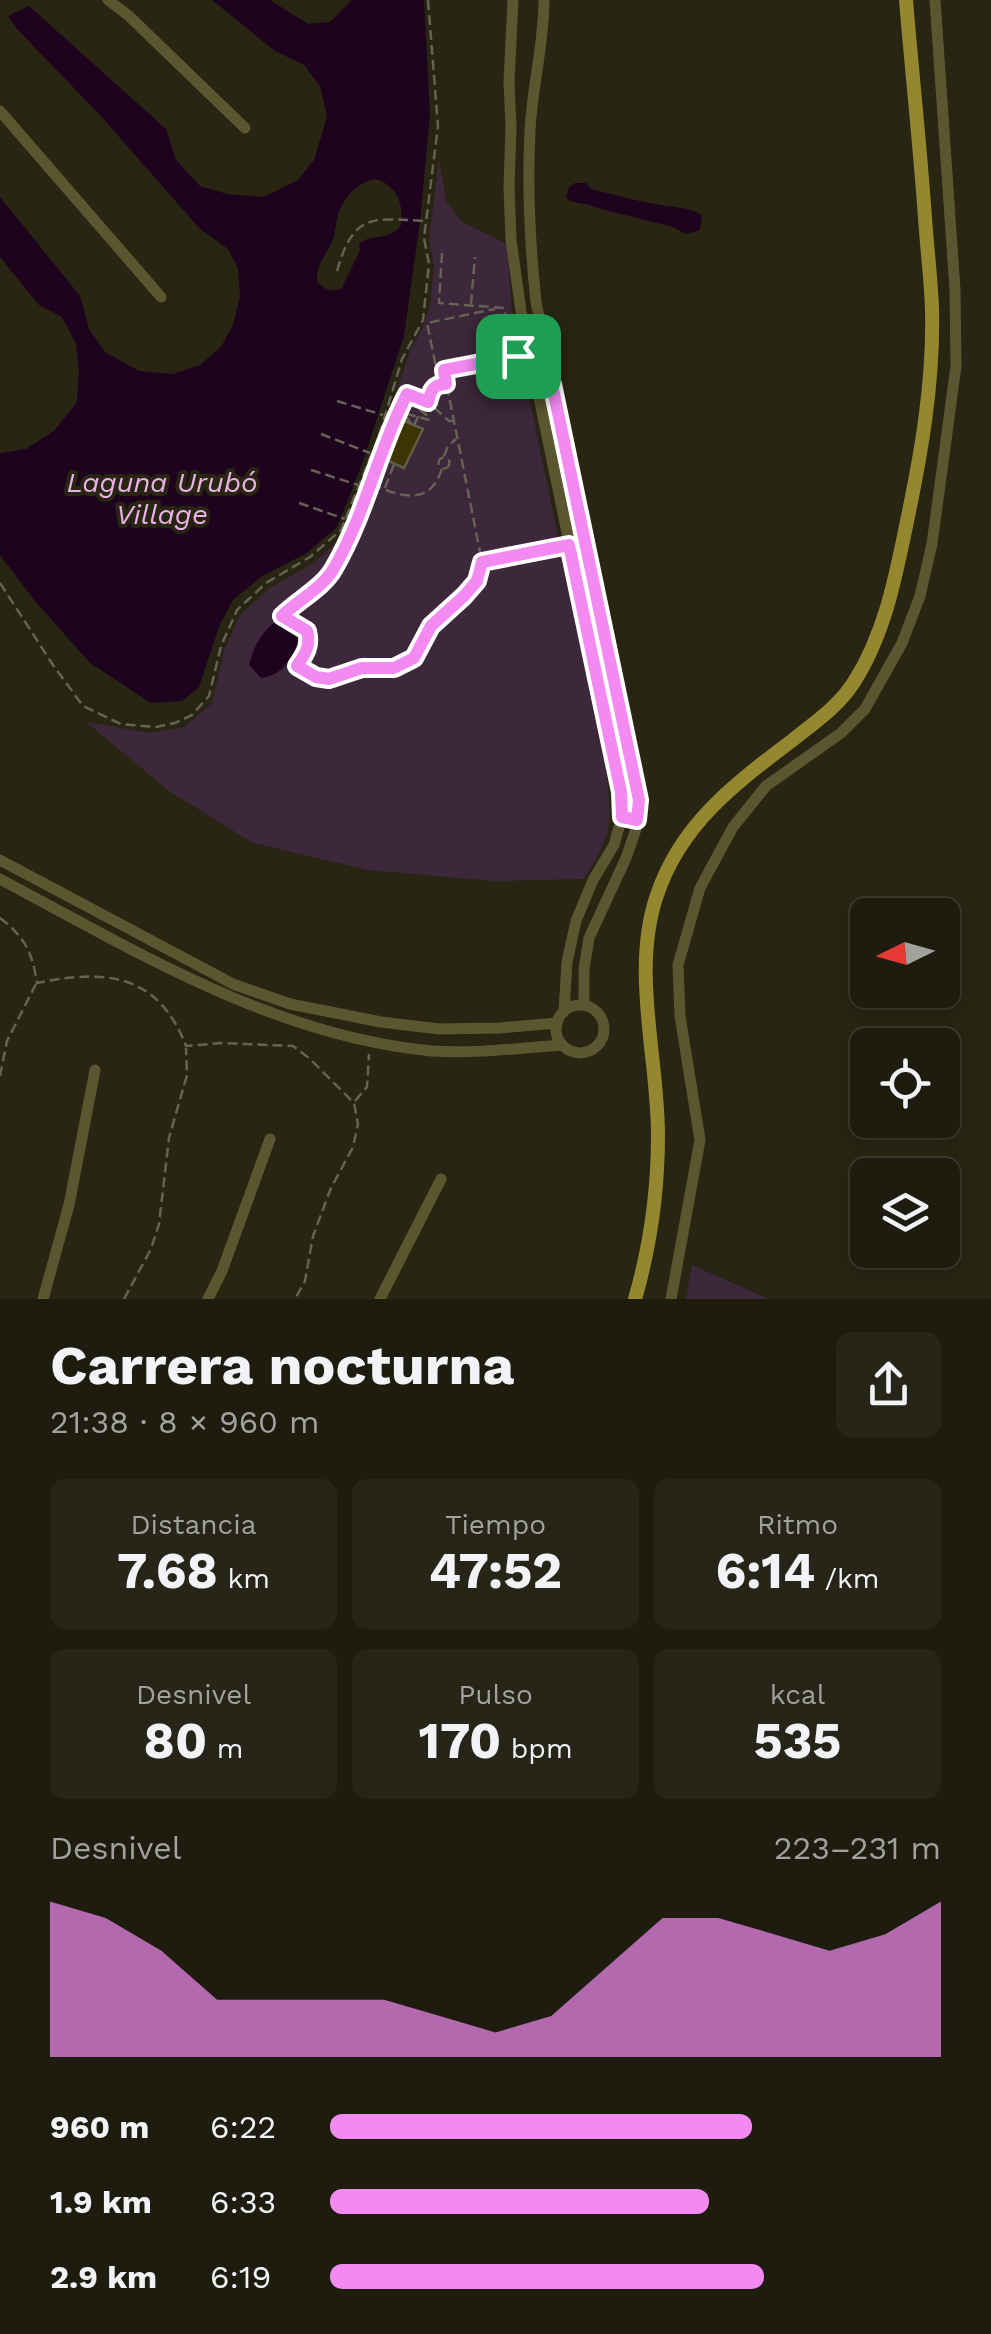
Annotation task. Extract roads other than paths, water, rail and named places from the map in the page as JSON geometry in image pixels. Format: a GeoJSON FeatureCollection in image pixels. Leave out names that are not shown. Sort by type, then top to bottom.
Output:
{"type":"FeatureCollection","features":[{"type":"Feature","properties":{"kind":"main road"},"geometry":{"type":"LineString","coordinates":[[635,1299],[652,1214],[658,1136],[645,957],[657,894],[676,851],[708,809],[830,711],[853,685],[892,596],[920,462],[930,379],[932,309],[906,0]]}},
{"type":"Feature","properties":{"kind":"street"},"geometry":{"type":"LineString","coordinates":[[108,0],[245,128]]}},
{"type":"Feature","properties":{"kind":"street"},"geometry":{"type":"LineString","coordinates":[[0,860],[233,984],[290,1004],[438,1029],[499,1028],[560,1017],[570,1007],[584,1005],[602,1020],[599,1044],[585,1053],[569,1050],[558,1038],[560,1017],[567,962],[576,921],[614,844],[622,817],[621,792],[530,362],[512,240],[510,82],[514,0]]}},
{"type":"Feature","properties":{"kind":"street"},"geometry":{"type":"LineString","coordinates":[[544,0],[544,28],[530,128],[530,243],[536,302],[639,800],[636,829],[626,858],[589,938],[584,1005]]}},
{"type":"Feature","properties":{"kind":"street"},"geometry":{"type":"LineString","coordinates":[[672,1299],[700,1140],[680,1016],[678,965],[700,888],[733,828],[766,786],[841,733],[865,709],[902,642],[920,596],[932,544],[956,366],[934,0]]}},
{"type":"Feature","properties":{"kind":"street"},"geometry":{"type":"LineString","coordinates":[[0,111],[161,297]]}},
{"type":"Feature","properties":{"kind":"street"},"geometry":{"type":"LineString","coordinates":[[536,388],[552,384]]}},
{"type":"Feature","properties":{"kind":"street"},"geometry":{"type":"LineString","coordinates":[[622,817],[637,820]]}},
{"type":"Feature","properties":{"kind":"street"},"geometry":{"type":"LineString","coordinates":[[0,879],[226,996],[298,1023],[434,1051],[562,1045]]}},
{"type":"Feature","properties":{"kind":"street"},"geometry":{"type":"LineString","coordinates":[[373,1040],[381,1022]]}},
{"type":"Feature","properties":{"kind":"street"},"geometry":{"type":"LineString","coordinates":[[43,1299],[69,1205],[96,1070]]}},
{"type":"Feature","properties":{"kind":"street"},"geometry":{"type":"LineString","coordinates":[[208,1299],[270,1139]]}},
{"type":"Feature","properties":{"kind":"street"},"geometry":{"type":"LineString","coordinates":[[380,1299],[441,1179]]}},
{"type":"Feature","properties":{"kind":"water","name":"Laguna Urubó Village"},"geometry":{"type":"Polygon","coordinates":[[[212,0],[270,0],[308,24],[330,22],[352,0],[424,0],[430,114],[404,336],[337,527],[307,553],[262,576],[233,600],[220,624],[199,687],[182,701],[151,703],[90,663],[0,555],[0,453],[26,449],[54,431],[77,402],[79,370],[76,344],[62,317],[39,305],[0,257],[0,197],[80,296],[89,329],[105,352],[139,371],[173,374],[200,365],[221,347],[233,325],[240,296],[238,268],[228,249],[200,229],[8,16],[29,6],[166,129],[176,160],[200,186],[227,194],[264,197],[298,180],[314,160],[327,117],[320,86],[304,65],[275,51],[212,0]],[[375,179],[362,184],[342,206],[318,271],[317,282],[326,289],[342,288],[360,250],[359,244],[391,234],[401,225],[397,196],[375,179]]]}},
{"type":"Feature","properties":{"kind":"water"},"geometry":{"type":"Polygon","coordinates":[[[575,183],[696,212],[702,215],[700,230],[686,234],[673,227],[573,202],[566,198],[569,187],[575,183]]]}},
{"type":"Feature","properties":{"kind":"water"},"geometry":{"type":"Polygon","coordinates":[[[281,617],[298,631],[296,648],[283,668],[261,678],[249,665],[251,657],[264,633],[281,617]]]}}]}
